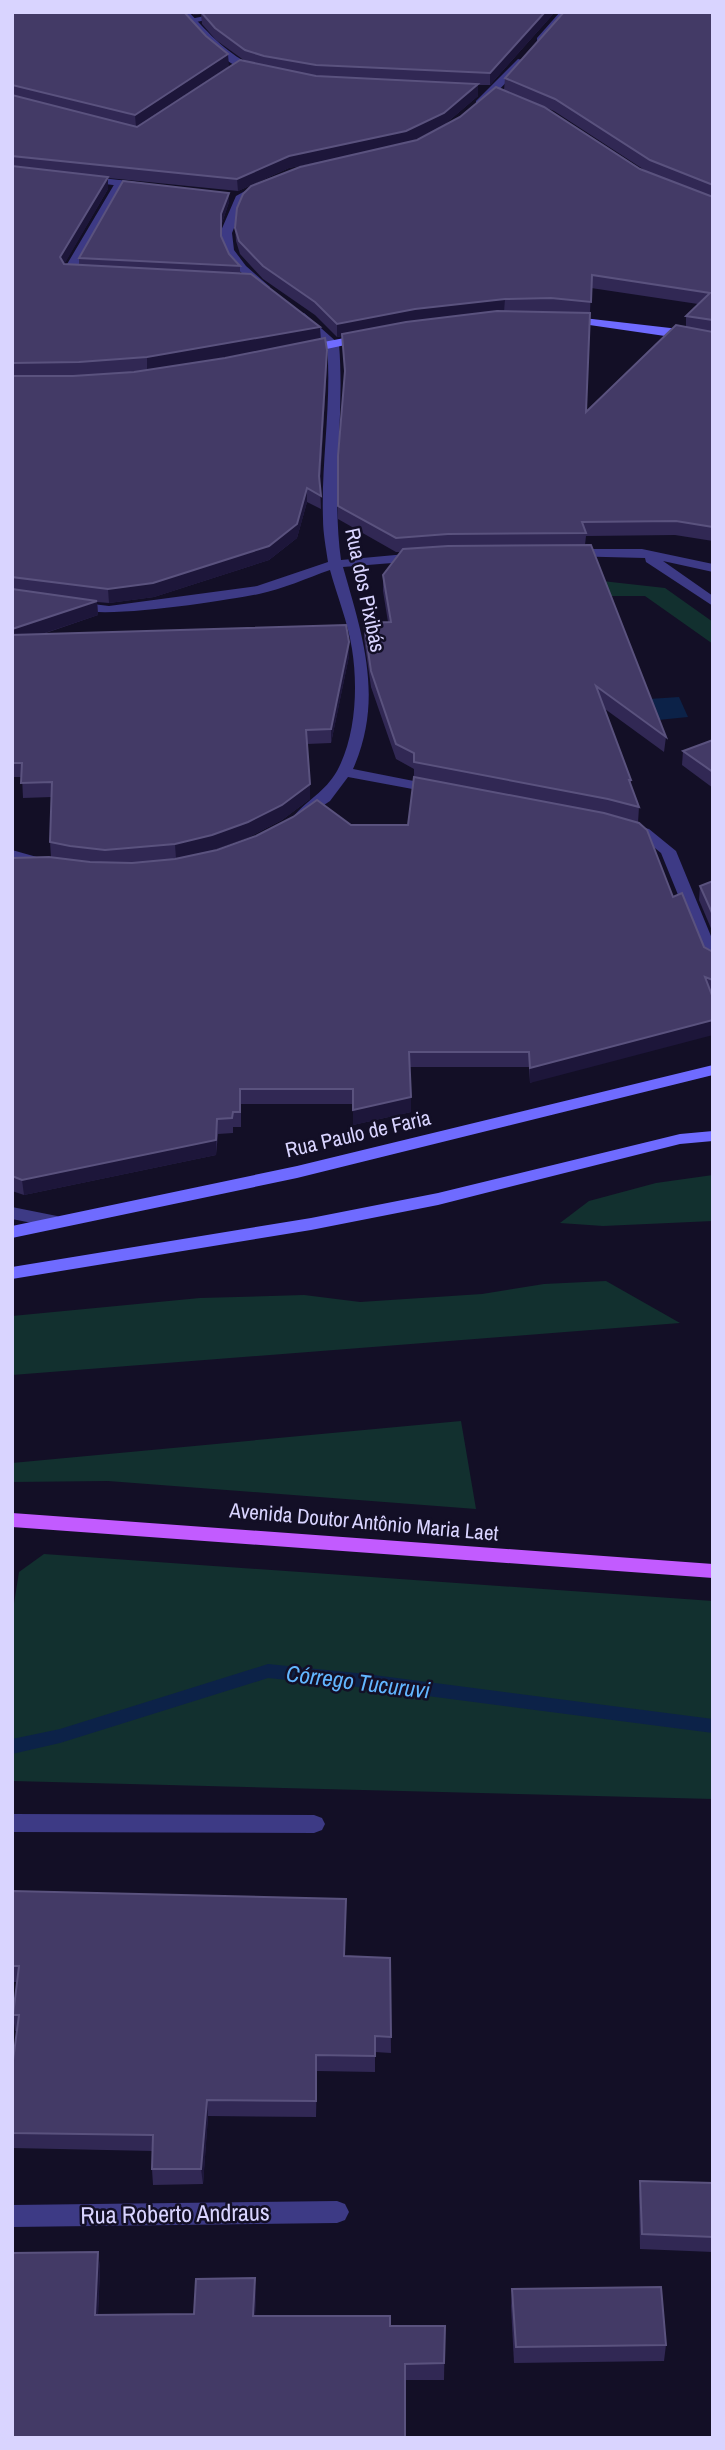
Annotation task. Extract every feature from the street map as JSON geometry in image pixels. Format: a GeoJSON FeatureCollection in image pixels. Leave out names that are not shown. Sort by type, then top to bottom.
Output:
{"type":"FeatureCollection","features":[{"type":"Feature","properties":{"kind":"main road","name":"Avenida Doutor Antônio Maria Laet"},"geometry":{"type":"LineString","coordinates":[[12,1520],[713,1571]]}},
{"type":"Feature","properties":{"kind":"street"},"geometry":{"type":"LineString","coordinates":[[187,16],[247,12]]}},
{"type":"Feature","properties":{"kind":"street"},"geometry":{"type":"LineString","coordinates":[[470,114],[565,12]]}},
{"type":"Feature","properties":{"kind":"street"},"geometry":{"type":"LineString","coordinates":[[187,16],[236,68],[276,75]]}},
{"type":"Feature","properties":{"kind":"street"},"geometry":{"type":"LineString","coordinates":[[479,90],[505,96]]}},
{"type":"Feature","properties":{"kind":"street"},"geometry":{"type":"LineString","coordinates":[[78,179],[159,188]]}},
{"type":"Feature","properties":{"kind":"street"},"geometry":{"type":"LineString","coordinates":[[224,196],[240,198],[275,179]]}},
{"type":"Feature","properties":{"kind":"street"},"geometry":{"type":"LineString","coordinates":[[102,275],[76,274],[69,271],[120,183]]}},
{"type":"Feature","properties":{"kind":"street"},"geometry":{"type":"LineString","coordinates":[[240,198],[226,233],[228,250],[242,268],[277,296]]}},
{"type":"Feature","properties":{"kind":"street"},"geometry":{"type":"LineString","coordinates":[[245,283],[258,283]]}},
{"type":"Feature","properties":{"kind":"street"},"geometry":{"type":"LineString","coordinates":[[296,309],[319,327],[333,344]]}},
{"type":"Feature","properties":{"kind":"street"},"geometry":{"type":"LineString","coordinates":[[555,318],[666,331],[713,340]]}},
{"type":"Feature","properties":{"kind":"street"},"geometry":{"type":"LineString","coordinates":[[287,353],[376,336]]}},
{"type":"Feature","properties":{"kind":"street","name":"Rua dos Pixibás"},"geometry":{"type":"LineString","coordinates":[[283,827],[306,814],[325,798],[344,772],[356,745],[361,699],[359,648],[335,564],[329,520],[331,435],[336,379],[333,344]]}},
{"type":"Feature","properties":{"kind":"street"},"geometry":{"type":"LineString","coordinates":[[559,553],[642,553],[713,568]]}},
{"type":"Feature","properties":{"kind":"street"},"geometry":{"type":"LineString","coordinates":[[642,553],[713,602]]}},
{"type":"Feature","properties":{"kind":"street"},"geometry":{"type":"LineString","coordinates":[[68,605],[109,610],[259,590],[335,564],[436,555]]}},
{"type":"Feature","properties":{"kind":"street"},"geometry":{"type":"LineString","coordinates":[[344,772],[449,792]]}},
{"type":"Feature","properties":{"kind":"street"},"geometry":{"type":"LineString","coordinates":[[619,825],[644,832],[668,851],[713,961]]}},
{"type":"Feature","properties":{"kind":"street"},"geometry":{"type":"LineString","coordinates":[[12,854],[64,869]]}},
{"type":"Feature","properties":{"kind":"street","name":"Rua Paulo de Faria"},"geometry":{"type":"LineString","coordinates":[[12,1232],[297,1172],[713,1070]]}},
{"type":"Feature","properties":{"kind":"street"},"geometry":{"type":"LineString","coordinates":[[12,1273],[323,1222],[438,1199],[680,1139],[713,1136]]}},
{"type":"Feature","properties":{"kind":"street"},"geometry":{"type":"LineString","coordinates":[[12,1213],[57,1222]]}},
{"type":"Feature","properties":{"kind":"street"},"geometry":{"type":"LineString","coordinates":[[12,1823],[314,1824]]}},
{"type":"Feature","properties":{"kind":"street","name":"Rua Roberto Andraus"},"geometry":{"type":"LineString","coordinates":[[12,2216],[337,2212]]}},
{"type":"Feature","properties":{"kind":"green space"},"geometry":{"type":"Polygon","coordinates":[[[593,580],[665,588],[713,622],[713,644],[645,596],[603,596],[593,580]]]}},
{"type":"Feature","properties":{"kind":"green space"},"geometry":{"type":"Polygon","coordinates":[[[713,1175],[713,1221],[603,1226],[560,1223],[589,1201],[656,1183],[713,1175]]]}},
{"type":"Feature","properties":{"kind":"green space"},"geometry":{"type":"Polygon","coordinates":[[[606,1281],[680,1323],[12,1375],[12,1316],[200,1298],[304,1295],[360,1302],[482,1294],[544,1284],[606,1281]]]}},
{"type":"Feature","properties":{"kind":"green space"},"geometry":{"type":"Polygon","coordinates":[[[461,1421],[476,1509],[108,1481],[12,1482],[12,1463],[461,1421]]]}},
{"type":"Feature","properties":{"kind":"green space"},"geometry":{"type":"Polygon","coordinates":[[[44,1554],[713,1601],[713,1799],[12,1781],[12,1616],[19,1572],[44,1554]]]}},
{"type":"Feature","properties":{"kind":"water"},"geometry":{"type":"Polygon","coordinates":[[[679,697],[688,717],[658,720],[649,699],[679,697]]]}},
{"type":"Feature","properties":{"kind":"building"},"geometry":{"type":"Polygon","coordinates":[[[12,12],[184,12],[206,36],[228,54],[135,115],[12,85],[12,12]]]}},
{"type":"Feature","properties":{"kind":"building"},"geometry":{"type":"Polygon","coordinates":[[[201,12],[545,12],[490,73],[316,65],[264,56],[245,50],[215,28],[201,12]]]}},
{"type":"Feature","properties":{"kind":"building"},"geometry":{"type":"Polygon","coordinates":[[[564,12],[713,12],[713,185],[650,160],[555,99],[505,78],[564,12]]]}},
{"type":"Feature","properties":{"kind":"building"},"geometry":{"type":"Polygon","coordinates":[[[240,60],[316,76],[478,84],[444,113],[406,131],[289,156],[237,179],[12,156],[12,95],[137,127],[240,60]]]}},
{"type":"Feature","properties":{"kind":"building"},"geometry":{"type":"Polygon","coordinates":[[[496,87],[544,107],[640,169],[713,197],[713,320],[686,316],[710,293],[592,275],[591,302],[551,298],[505,299],[415,309],[337,324],[315,302],[263,266],[239,241],[235,228],[237,208],[243,194],[251,186],[300,167],[417,140],[460,117],[496,87]]]}},
{"type":"Feature","properties":{"kind":"building"},"geometry":{"type":"Polygon","coordinates":[[[12,166],[108,177],[60,257],[64,264],[251,274],[320,327],[147,357],[12,363],[12,166]]]}},
{"type":"Feature","properties":{"kind":"building"},"geometry":{"type":"Polygon","coordinates":[[[123,181],[229,193],[221,214],[221,236],[229,254],[240,266],[79,258],[123,181]]]}},
{"type":"Feature","properties":{"kind":"building"},"geometry":{"type":"Polygon","coordinates":[[[497,311],[590,313],[586,412],[676,325],[713,332],[713,527],[676,521],[582,522],[586,533],[448,534],[396,538],[338,506],[338,456],[345,371],[342,334],[406,322],[497,311]]]}},
{"type":"Feature","properties":{"kind":"building"},"geometry":{"type":"Polygon","coordinates":[[[325,338],[327,350],[319,476],[321,496],[307,488],[297,524],[269,546],[153,583],[108,589],[12,577],[12,376],[134,372],[225,358],[325,338]]]}},
{"type":"Feature","properties":{"kind":"building"},"geometry":{"type":"Polygon","coordinates":[[[591,545],[666,737],[596,686],[639,807],[414,762],[414,753],[396,744],[371,671],[364,623],[391,622],[383,575],[403,549],[591,545]]]}},
{"type":"Feature","properties":{"kind":"building"},"geometry":{"type":"Polygon","coordinates":[[[12,589],[97,601],[12,629],[12,589]]]}},
{"type":"Feature","properties":{"kind":"building"},"geometry":{"type":"Polygon","coordinates":[[[346,625],[349,642],[331,729],[306,730],[310,784],[282,805],[248,822],[175,844],[105,850],[50,842],[52,782],[21,783],[22,763],[12,763],[12,635],[346,625]]]}},
{"type":"Feature","properties":{"kind":"building"},"geometry":{"type":"Polygon","coordinates":[[[713,740],[713,772],[683,751],[713,740]]]}},
{"type":"Feature","properties":{"kind":"building"},"geometry":{"type":"Polygon","coordinates":[[[414,777],[604,813],[639,823],[647,830],[673,897],[682,893],[704,947],[713,952],[713,980],[705,977],[713,998],[713,1020],[530,1068],[529,1052],[409,1052],[411,1097],[353,1110],[353,1089],[240,1089],[240,1112],[233,1112],[232,1118],[217,1119],[216,1140],[22,1180],[12,1176],[12,858],[49,857],[132,863],[175,859],[217,850],[256,836],[293,817],[317,800],[351,825],[408,825],[414,777]]]}},
{"type":"Feature","properties":{"kind":"building"},"geometry":{"type":"Polygon","coordinates":[[[713,881],[713,915],[700,886],[713,881]]]}},
{"type":"Feature","properties":{"kind":"building"},"geometry":{"type":"Polygon","coordinates":[[[12,1891],[346,1899],[344,1956],[390,1958],[391,2037],[375,2036],[375,2056],[316,2055],[316,2101],[207,2100],[201,2169],[152,2169],[153,2135],[12,2133],[12,2068],[19,2015],[13,2015],[19,1966],[12,1966],[12,1891]]]}},
{"type":"Feature","properties":{"kind":"building"},"geometry":{"type":"Polygon","coordinates":[[[640,2181],[713,2183],[713,2237],[642,2234],[640,2181]]]}},
{"type":"Feature","properties":{"kind":"building"},"geometry":{"type":"Polygon","coordinates":[[[98,2252],[95,2315],[194,2314],[196,2279],[255,2278],[253,2316],[390,2316],[390,2326],[445,2326],[444,2363],[405,2364],[405,2438],[12,2438],[12,2253],[98,2252]]]}},
{"type":"Feature","properties":{"kind":"building"},"geometry":{"type":"Polygon","coordinates":[[[661,2287],[666,2345],[516,2347],[512,2289],[661,2287]]]}},
{"type":"Feature","properties":{"kind":"waterway","name":"Córrego Tucuruvi"},"geometry":{"type":"LineString","coordinates":[[12,1747],[60,1736],[268,1671],[713,1726]]}}]}
